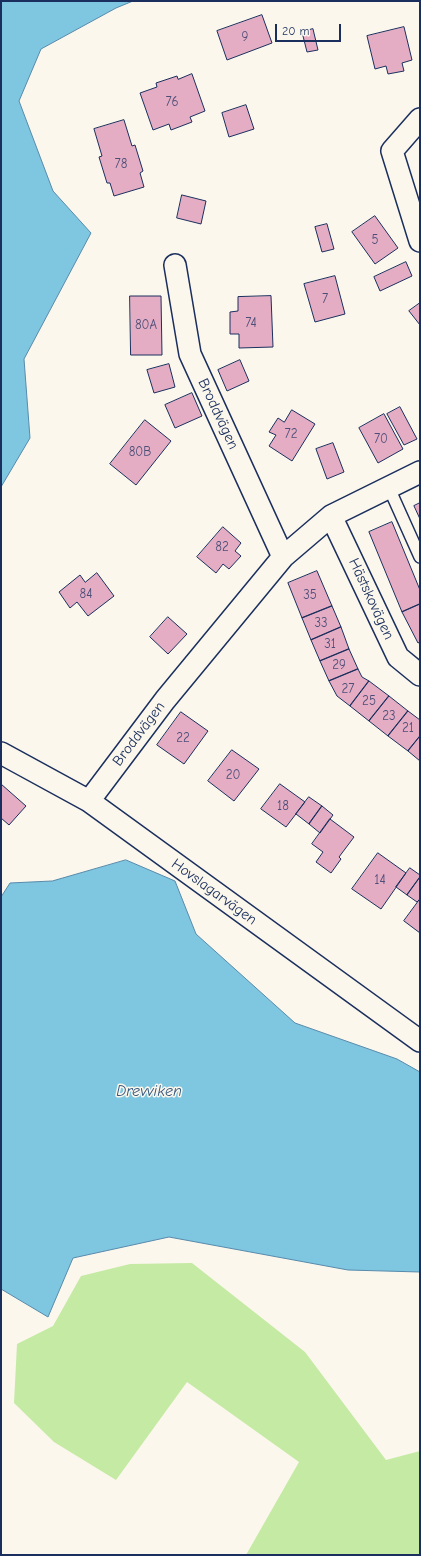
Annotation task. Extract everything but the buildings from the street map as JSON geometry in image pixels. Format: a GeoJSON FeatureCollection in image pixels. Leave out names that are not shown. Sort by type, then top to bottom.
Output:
{"type":"FeatureCollection","features":[{"type":"Feature","properties":{"kind":"street"},"geometry":{"type":"LineString","coordinates":[[420,119],[392,151],[420,241]]}},
{"type":"Feature","properties":{"kind":"street","name":"Broddvägen"},"geometry":{"type":"LineString","coordinates":[[175,265],[190,354],[283,557]]}},
{"type":"Feature","properties":{"kind":"street","name":"Broddvägen"},"geometry":{"type":"LineString","coordinates":[[89,802],[165,700],[283,557],[331,516],[420,472]]}},
{"type":"Feature","properties":{"kind":"street","name":"Hästskovägen"},"geometry":{"type":"LineString","coordinates":[[331,516],[398,657],[420,675]]}},
{"type":"Feature","properties":{"kind":"street","name":"Hovslagarvägen"},"geometry":{"type":"LineString","coordinates":[[1,753],[89,802],[420,1041]]}},
{"type":"Feature","properties":{"kind":"lane"},"geometry":{"type":"LineString","coordinates":[[389,488],[420,557]]}},
{"type":"Feature","properties":{"kind":"green space"},"geometry":{"type":"Polygon","coordinates":[[[192,1263],[305,1352],[386,1460],[420,1451],[420,1555],[246,1555],[299,1462],[187,1382],[116,1480],[54,1442],[14,1403],[17,1344],[53,1326],[81,1276],[130,1264],[192,1263]]]}},
{"type":"Feature","properties":{"kind":"water"},"geometry":{"type":"Polygon","coordinates":[[[1,1],[133,1],[116,8],[41,49],[19,101],[53,191],[91,233],[24,359],[30,438],[1,487],[1,1]]]}},
{"type":"Feature","properties":{"kind":"water","name":"Drevviken"},"geometry":{"type":"Polygon","coordinates":[[[126,860],[175,881],[196,934],[295,1023],[397,1059],[420,1072],[420,1272],[348,1270],[169,1237],[73,1258],[48,1317],[1,1289],[1,897],[10,883],[52,881],[126,860]]]}}]}
